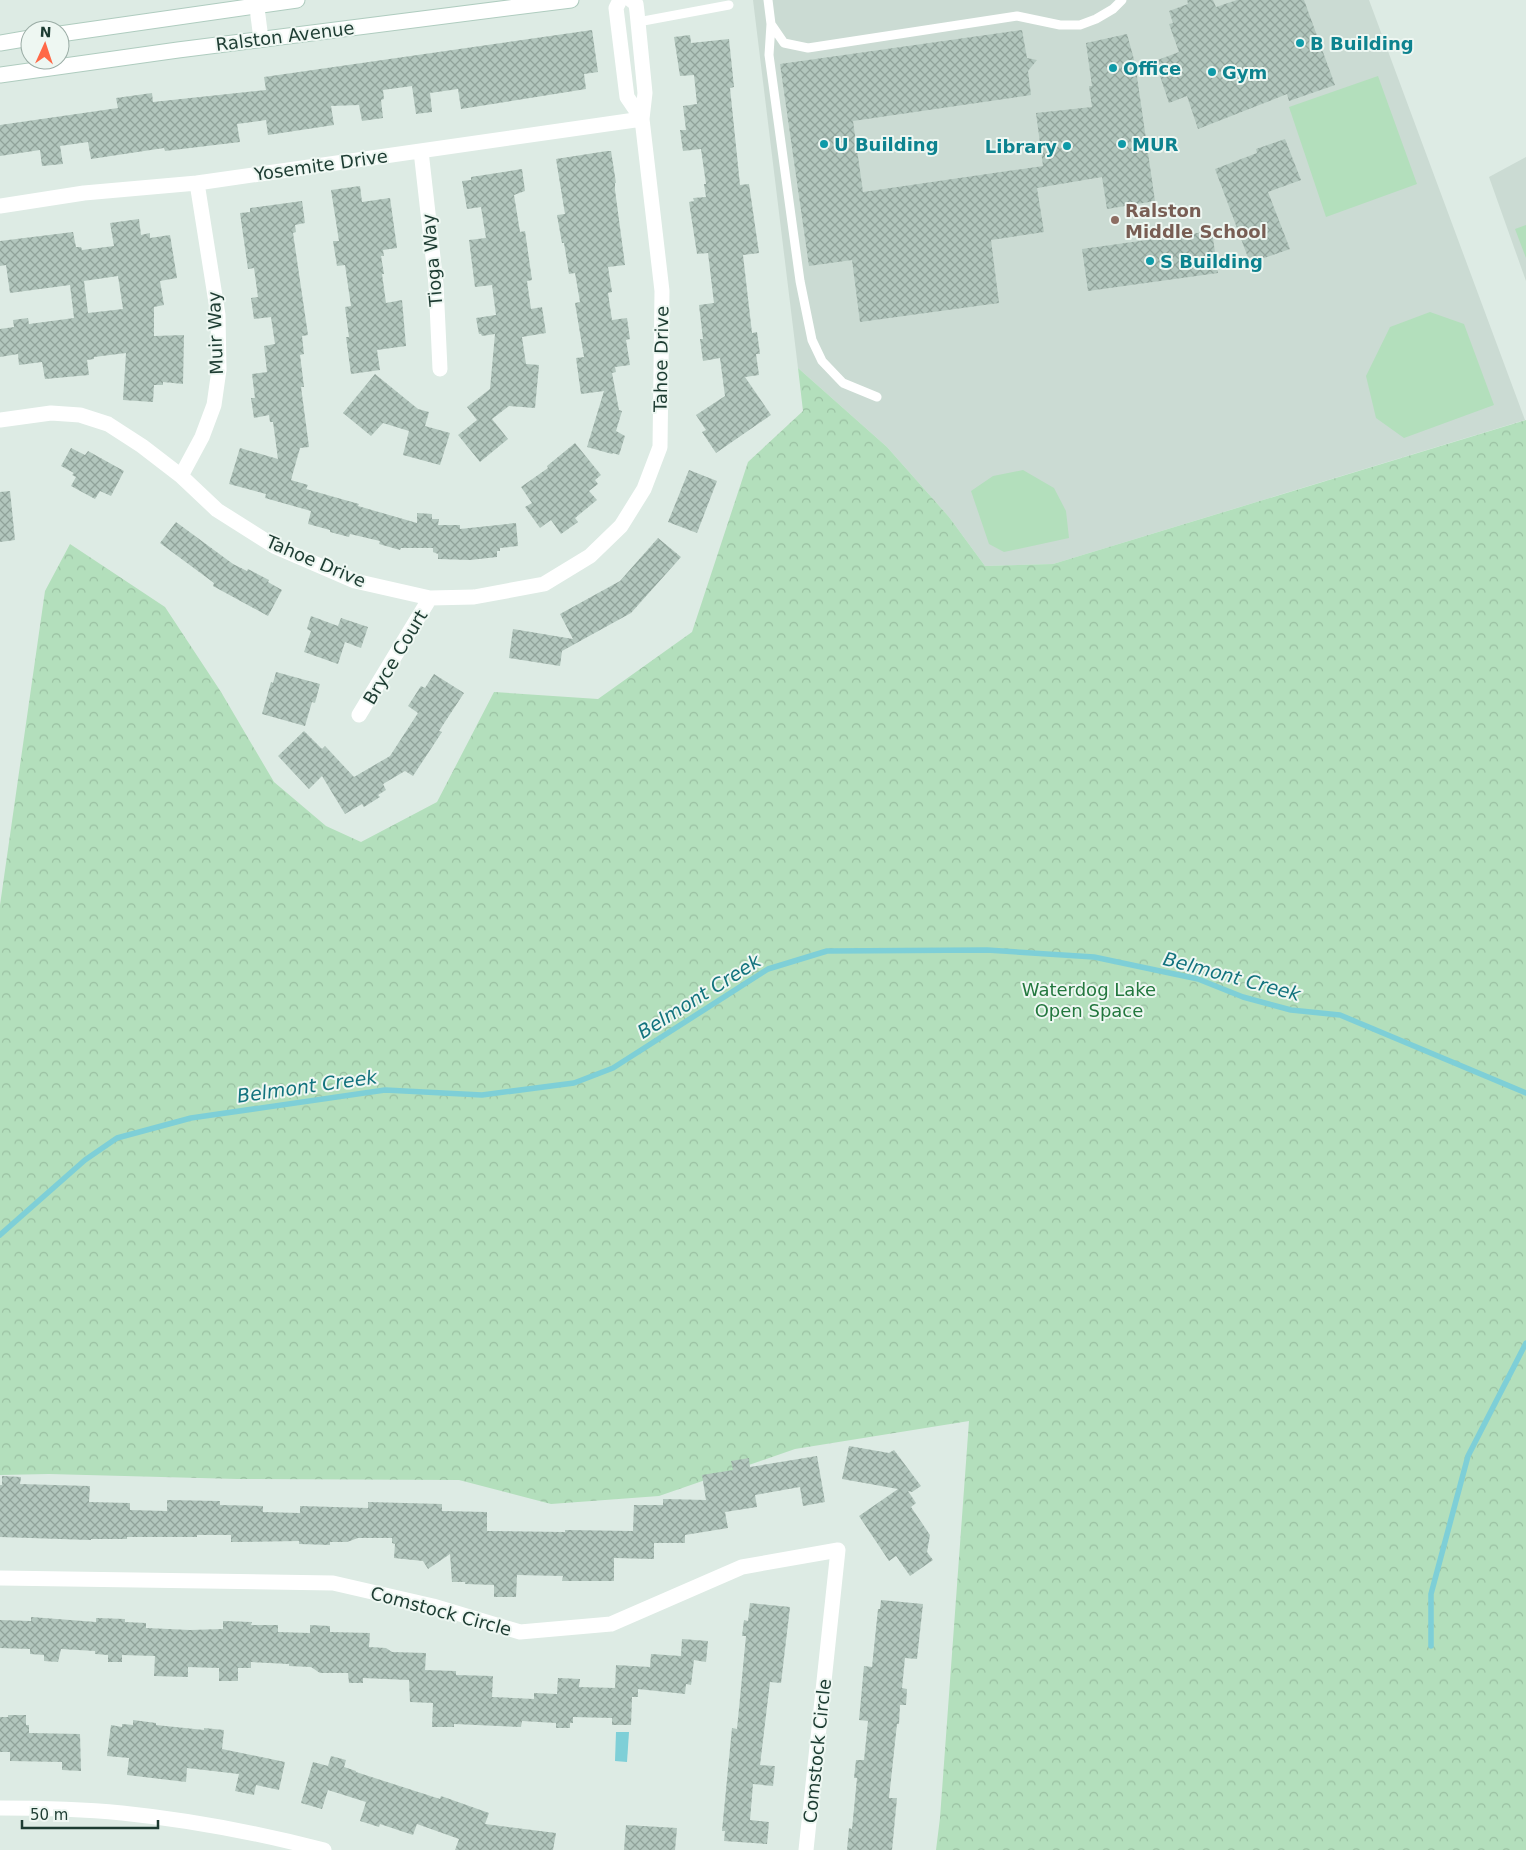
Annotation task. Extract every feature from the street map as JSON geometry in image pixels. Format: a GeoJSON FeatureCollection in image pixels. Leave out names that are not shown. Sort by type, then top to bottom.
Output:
{"type":"FeatureCollection","features":[{"type":"Feature","properties":{"kind":"street","name":"Ralston Avenue"},"geometry":{"type":"LineString","coordinates":[[70,32],[256,3],[297,0]]}},
{"type":"Feature","properties":{"kind":"street","name":"Ralston Avenue"},"geometry":{"type":"LineString","coordinates":[[0,75],[261,39],[571,0]]}},
{"type":"Feature","properties":{"kind":"street","name":"Tahoe Drive"},"geometry":{"type":"LineString","coordinates":[[620,0],[616,8],[627,97],[642,119]]}},
{"type":"Feature","properties":{"kind":"street","name":"Tahoe Drive"},"geometry":{"type":"LineString","coordinates":[[0,420],[51,413],[80,415],[108,424],[142,446],[181,476],[217,510],[274,546],[355,581],[430,598],[474,597],[544,584],[590,556],[621,526],[644,489],[660,447],[662,291],[642,119],[646,93],[636,4],[631,0]]}},
{"type":"Feature","properties":{"kind":"street"},"geometry":{"type":"LineString","coordinates":[[256,3],[261,39]]}},
{"type":"Feature","properties":{"kind":"street"},"geometry":{"type":"LineString","coordinates":[[0,42],[20,39]]}},
{"type":"Feature","properties":{"kind":"street","name":"Yosemite Drive"},"geometry":{"type":"LineString","coordinates":[[0,206],[84,193],[197,183],[642,119]]}},
{"type":"Feature","properties":{"kind":"street","name":"Tioga Way"},"geometry":{"type":"LineString","coordinates":[[421,151],[436,284],[440,369]]}},
{"type":"Feature","properties":{"kind":"street","name":"Muir Way"},"geometry":{"type":"LineString","coordinates":[[181,476],[202,437],[214,405],[219,370],[218,315],[197,183]]}},
{"type":"Feature","properties":{"kind":"street","name":"Bryce Court"},"geometry":{"type":"LineString","coordinates":[[359,716],[430,598]]}},
{"type":"Feature","properties":{"kind":"street","name":"Comstock Circle"},"geometry":{"type":"LineString","coordinates":[[0,1578],[333,1582],[433,1606],[520,1632],[611,1624],[742,1567],[838,1550],[806,1850]]}},
{"type":"Feature","properties":{"kind":"street"},"geometry":{"type":"LineString","coordinates":[[0,1808],[52,1808],[131,1814],[211,1825],[324,1850]]}},
{"type":"Feature","properties":{"kind":"lane"},"geometry":{"type":"LineString","coordinates":[[768,0],[771,24],[769,55],[800,281],[812,340],[822,361],[843,383],[877,397]]}},
{"type":"Feature","properties":{"kind":"lane"},"geometry":{"type":"LineString","coordinates":[[771,24],[784,43],[808,48],[1018,16],[1060,25],[1080,25],[1096,20],[1114,9],[1122,0]]}},
{"type":"Feature","properties":{"kind":"lane"},"geometry":{"type":"LineString","coordinates":[[638,22],[729,5]]}},
{"type":"Feature","properties":{"kind":"shaded area","name":"Ralston Middle School"},"geometry":{"type":"Polygon","coordinates":[[[753,0],[1369,0],[1525,420],[1053,564],[985,566],[949,517],[887,447],[798,368],[753,0]]]}},
{"type":"Feature","properties":{"kind":"shaded area"},"geometry":{"type":"Polygon","coordinates":[[[1526,157],[1526,281],[1489,177],[1526,157]]]}},
{"type":"Feature","properties":{"kind":"green space"},"geometry":{"type":"Polygon","coordinates":[[[1378,76],[1417,184],[1326,217],[1289,107],[1378,76]]]}},
{"type":"Feature","properties":{"kind":"green space"},"geometry":{"type":"Polygon","coordinates":[[[1526,225],[1526,258],[1515,229],[1526,225]]]}},
{"type":"Feature","properties":{"kind":"green space"},"geometry":{"type":"Polygon","coordinates":[[[1430,312],[1464,324],[1494,405],[1404,438],[1376,418],[1366,376],[1390,327],[1430,312]]]}},
{"type":"Feature","properties":{"kind":"green space","name":"Waterdog Lake Open Space"},"geometry":{"type":"Polygon","coordinates":[[[798,368],[887,447],[949,517],[985,566],[1053,564],[1526,420],[1526,1850],[936,1850],[940,1818],[969,1421],[795,1449],[659,1496],[551,1504],[459,1480],[237,1479],[49,1474],[0,1475],[0,905],[45,591],[70,544],[165,607],[221,692],[274,782],[326,826],[361,842],[437,802],[494,692],[598,699],[692,632],[748,462],[803,411],[798,368]]]}},
{"type":"Feature","properties":{"kind":"green space"},"geometry":{"type":"Polygon","coordinates":[[[1023,470],[1054,488],[1066,511],[1069,538],[1004,552],[989,544],[971,491],[993,476],[1023,470]]]}},
{"type":"Feature","properties":{"kind":"water"},"geometry":{"type":"Polygon","coordinates":[[[616,1732],[629,1732],[627,1762],[615,1761],[616,1732]]]}},
{"type":"Feature","properties":{"kind":"building","name":"Gym"},"geometry":{"type":"Polygon","coordinates":[[[1187,0],[1213,0],[1216,7],[1237,0],[1304,0],[1335,85],[1289,101],[1287,94],[1198,129],[1187,96],[1169,103],[1155,61],[1179,52],[1169,24],[1173,23],[1169,11],[1188,4],[1187,0]]]}},
{"type":"Feature","properties":{"kind":"building"},"geometry":{"type":"Polygon","coordinates":[[[592,30],[598,72],[584,74],[586,89],[461,109],[458,89],[430,93],[432,112],[416,114],[412,86],[383,90],[384,99],[381,100],[383,118],[362,121],[359,105],[331,106],[334,125],[268,135],[266,120],[237,124],[240,142],[165,151],[164,148],[91,159],[88,142],[60,146],[63,164],[42,166],[40,150],[0,156],[0,125],[118,108],[116,98],[152,93],[153,102],[266,90],[264,77],[592,30]]]}},
{"type":"Feature","properties":{"kind":"building","name":"U Building"},"geometry":{"type":"Polygon","coordinates":[[[1022,30],[1027,58],[1037,60],[1028,71],[1031,95],[853,121],[863,192],[1043,166],[1036,113],[1092,107],[1089,86],[1092,86],[1086,43],[1127,34],[1135,63],[1155,201],[1107,209],[1102,177],[1037,188],[1044,232],[991,240],[999,303],[860,322],[852,260],[809,266],[780,64],[1022,30]]]}},
{"type":"Feature","properties":{"kind":"building"},"geometry":{"type":"Polygon","coordinates":[[[690,35],[691,43],[729,39],[734,87],[730,88],[740,185],[749,184],[759,253],[743,255],[752,333],[757,332],[760,354],[756,354],[759,375],[745,377],[771,415],[716,453],[702,432],[706,430],[696,415],[725,396],[720,358],[703,361],[700,339],[703,339],[699,305],[714,303],[708,253],[697,254],[689,202],[694,201],[693,198],[706,197],[704,184],[706,184],[701,149],[683,151],[680,130],[686,130],[683,106],[697,104],[694,75],[680,76],[674,37],[690,35]]]}},
{"type":"Feature","properties":{"kind":"building"},"geometry":{"type":"Polygon","coordinates":[[[1285,139],[1301,180],[1268,192],[1290,249],[1250,263],[1215,169],[1257,153],[1256,149],[1285,139]]]}},
{"type":"Feature","properties":{"kind":"building"},"geometry":{"type":"Polygon","coordinates":[[[611,151],[625,265],[608,267],[612,292],[608,293],[612,320],[627,318],[630,339],[626,340],[630,365],[615,367],[616,372],[612,373],[619,410],[622,411],[616,431],[625,436],[619,455],[587,447],[604,391],[581,394],[576,358],[584,357],[575,303],[580,302],[575,273],[569,274],[557,215],[565,214],[556,159],[611,151]]]}},
{"type":"Feature","properties":{"kind":"building"},"geometry":{"type":"Polygon","coordinates":[[[522,169],[525,191],[514,195],[520,232],[525,231],[532,280],[527,281],[531,309],[542,307],[546,333],[522,337],[526,364],[539,365],[535,408],[509,406],[492,419],[508,439],[480,462],[458,435],[477,420],[467,407],[490,389],[495,334],[482,336],[479,334],[476,318],[496,315],[492,285],[475,287],[469,240],[486,238],[481,207],[467,209],[462,181],[471,180],[471,177],[522,169]]]}},
{"type":"Feature","properties":{"kind":"building"},"geometry":{"type":"Polygon","coordinates":[[[360,186],[362,202],[390,198],[397,248],[383,250],[384,256],[381,256],[384,274],[382,274],[386,303],[402,300],[406,346],[377,350],[380,370],[351,374],[346,337],[349,337],[345,307],[351,306],[345,265],[337,266],[333,241],[339,241],[331,190],[360,186]]]}},
{"type":"Feature","properties":{"kind":"building"},"geometry":{"type":"Polygon","coordinates":[[[302,201],[305,223],[295,225],[296,232],[293,233],[308,335],[302,336],[304,354],[300,355],[304,387],[301,387],[309,447],[300,448],[291,480],[308,485],[306,489],[417,523],[417,513],[432,514],[432,519],[439,519],[438,525],[460,525],[460,529],[516,523],[518,546],[500,548],[500,551],[497,551],[497,557],[470,560],[438,559],[438,554],[433,552],[433,548],[401,548],[400,550],[379,544],[380,541],[350,534],[349,537],[330,532],[330,530],[308,524],[311,511],[265,498],[266,494],[229,484],[240,448],[278,459],[273,422],[270,422],[269,415],[254,418],[251,398],[255,398],[252,374],[267,372],[264,346],[275,344],[271,317],[254,319],[251,298],[258,297],[254,268],[248,269],[240,213],[250,212],[250,208],[302,201]]]}},
{"type":"Feature","properties":{"kind":"building"},"geometry":{"type":"Polygon","coordinates":[[[139,219],[141,235],[150,233],[150,238],[170,235],[177,278],[160,281],[164,305],[154,307],[154,336],[184,335],[183,384],[163,382],[163,385],[154,385],[153,402],[123,400],[126,353],[94,357],[94,359],[87,360],[89,375],[45,379],[42,362],[19,365],[18,354],[0,357],[0,329],[14,327],[13,320],[28,318],[29,324],[74,318],[70,285],[10,293],[6,265],[0,266],[0,241],[73,232],[76,247],[81,247],[82,250],[114,246],[110,223],[139,219]],[[118,276],[84,281],[88,313],[123,309],[118,276]]]}},
{"type":"Feature","properties":{"kind":"building","name":"S Building"},"geometry":{"type":"Polygon","coordinates":[[[1212,231],[1218,273],[1088,291],[1082,249],[1212,231]]]}},
{"type":"Feature","properties":{"kind":"building"},"geometry":{"type":"Polygon","coordinates":[[[375,374],[418,409],[429,412],[425,426],[450,433],[440,465],[403,455],[409,431],[383,423],[371,436],[343,413],[375,374]]]}},
{"type":"Feature","properties":{"kind":"building"},"geometry":{"type":"Polygon","coordinates":[[[575,443],[601,475],[595,480],[598,484],[589,491],[597,500],[575,518],[578,522],[561,534],[551,520],[540,528],[525,507],[532,503],[521,487],[548,468],[547,466],[575,443]]]}},
{"type":"Feature","properties":{"kind":"building"},"geometry":{"type":"Polygon","coordinates":[[[71,448],[85,455],[88,451],[124,471],[111,496],[100,491],[95,499],[71,486],[76,477],[72,475],[74,473],[61,466],[71,448]]]}},
{"type":"Feature","properties":{"kind":"building"},"geometry":{"type":"Polygon","coordinates":[[[689,470],[717,481],[697,533],[668,522],[689,470]]]}},
{"type":"Feature","properties":{"kind":"building"},"geometry":{"type":"Polygon","coordinates":[[[10,491],[15,540],[0,542],[0,492],[10,491]]]}},
{"type":"Feature","properties":{"kind":"building"},"geometry":{"type":"Polygon","coordinates":[[[176,522],[233,564],[247,571],[248,569],[269,580],[268,582],[282,590],[268,616],[213,586],[214,583],[160,543],[176,522]]]}},
{"type":"Feature","properties":{"kind":"building"},"geometry":{"type":"Polygon","coordinates":[[[658,538],[681,557],[631,613],[562,651],[560,666],[509,658],[513,629],[573,639],[560,614],[620,581],[658,538]]]}},
{"type":"Feature","properties":{"kind":"building"},"geometry":{"type":"Polygon","coordinates":[[[311,616],[338,626],[341,618],[368,627],[361,648],[345,642],[338,664],[304,652],[311,631],[307,629],[311,616]]]}},
{"type":"Feature","properties":{"kind":"building"},"geometry":{"type":"Polygon","coordinates":[[[276,672],[320,684],[315,703],[312,702],[305,726],[262,714],[271,682],[273,683],[276,672]]]}},
{"type":"Feature","properties":{"kind":"building"},"geometry":{"type":"Polygon","coordinates":[[[434,674],[464,693],[439,731],[442,732],[413,776],[405,771],[383,784],[386,790],[378,795],[380,797],[364,807],[362,804],[345,814],[322,776],[309,789],[278,756],[304,731],[322,749],[325,746],[354,777],[390,756],[418,713],[408,706],[421,686],[425,688],[434,674]]]}},
{"type":"Feature","properties":{"kind":"building"},"geometry":{"type":"Polygon","coordinates":[[[849,1446],[889,1453],[894,1450],[921,1486],[912,1492],[908,1491],[916,1503],[911,1507],[930,1535],[927,1552],[933,1560],[910,1576],[896,1556],[889,1561],[859,1516],[898,1489],[842,1479],[849,1446]]]}},
{"type":"Feature","properties":{"kind":"building"},"geometry":{"type":"Polygon","coordinates":[[[817,1456],[825,1502],[803,1506],[800,1487],[755,1495],[757,1507],[725,1512],[728,1528],[685,1535],[685,1543],[654,1543],[654,1559],[614,1558],[614,1581],[562,1581],[563,1576],[517,1575],[516,1597],[494,1597],[494,1585],[452,1582],[450,1554],[428,1569],[423,1561],[394,1558],[395,1544],[392,1543],[392,1538],[358,1538],[347,1542],[330,1542],[330,1545],[299,1544],[299,1541],[231,1542],[231,1535],[127,1537],[127,1539],[91,1540],[0,1537],[0,1485],[2,1485],[2,1476],[21,1477],[20,1484],[90,1486],[89,1502],[130,1503],[130,1510],[167,1511],[167,1500],[220,1501],[220,1505],[263,1506],[263,1512],[300,1513],[300,1506],[368,1508],[368,1502],[442,1504],[442,1511],[487,1512],[487,1531],[633,1531],[634,1505],[663,1505],[663,1499],[706,1500],[702,1475],[733,1470],[731,1461],[749,1458],[750,1467],[817,1456]]]}},
{"type":"Feature","properties":{"kind":"building"},"geometry":{"type":"Polygon","coordinates":[[[881,1600],[923,1604],[917,1659],[905,1658],[902,1688],[907,1689],[906,1705],[900,1705],[889,1798],[897,1798],[892,1850],[847,1850],[849,1828],[852,1829],[857,1778],[854,1778],[856,1760],[864,1760],[868,1721],[859,1720],[864,1666],[872,1667],[878,1609],[880,1609],[881,1600]]]}},
{"type":"Feature","properties":{"kind":"building"},"geometry":{"type":"Polygon","coordinates":[[[750,1603],[790,1607],[781,1683],[770,1682],[760,1765],[775,1766],[773,1786],[753,1784],[750,1820],[769,1822],[767,1844],[724,1841],[725,1831],[722,1831],[732,1728],[737,1729],[746,1636],[742,1636],[744,1620],[748,1621],[750,1603]]]}},
{"type":"Feature","properties":{"kind":"building"},"geometry":{"type":"Polygon","coordinates":[[[31,1617],[96,1622],[96,1618],[125,1619],[125,1622],[146,1623],[146,1628],[190,1630],[223,1629],[223,1621],[252,1622],[251,1625],[278,1625],[278,1632],[310,1633],[310,1625],[330,1626],[330,1632],[370,1633],[369,1647],[386,1648],[392,1652],[426,1653],[425,1670],[456,1671],[456,1675],[493,1676],[492,1697],[534,1699],[534,1693],[557,1694],[558,1678],[580,1679],[579,1687],[615,1688],[616,1665],[650,1667],[651,1654],[681,1656],[682,1639],[708,1641],[706,1662],[694,1660],[691,1685],[686,1684],[685,1694],[638,1689],[638,1697],[632,1697],[631,1725],[612,1725],[612,1718],[573,1717],[573,1723],[570,1723],[570,1728],[556,1728],[556,1723],[522,1721],[521,1727],[454,1724],[454,1727],[432,1727],[433,1703],[410,1702],[409,1680],[363,1678],[363,1683],[349,1683],[348,1673],[320,1673],[311,1667],[251,1662],[251,1668],[238,1668],[238,1681],[219,1681],[219,1668],[188,1667],[188,1677],[154,1676],[155,1656],[122,1655],[122,1662],[108,1662],[108,1655],[95,1654],[95,1651],[61,1649],[58,1662],[44,1661],[44,1655],[30,1654],[30,1649],[0,1648],[0,1620],[31,1621],[31,1617]]]}},
{"type":"Feature","properties":{"kind":"building"},"geometry":{"type":"Polygon","coordinates":[[[8,1715],[26,1715],[26,1725],[29,1725],[29,1733],[80,1734],[81,1771],[62,1770],[62,1762],[10,1761],[10,1752],[0,1752],[0,1717],[8,1717],[8,1715]]]}},
{"type":"Feature","properties":{"kind":"building"},"geometry":{"type":"Polygon","coordinates":[[[133,1720],[156,1723],[156,1725],[224,1730],[222,1749],[285,1762],[279,1790],[256,1785],[254,1795],[235,1791],[239,1774],[187,1768],[186,1782],[127,1775],[129,1758],[107,1756],[111,1725],[122,1727],[122,1724],[133,1725],[133,1720]]]}},
{"type":"Feature","properties":{"kind":"building"},"geometry":{"type":"Polygon","coordinates":[[[331,1756],[346,1760],[344,1767],[356,1772],[440,1799],[441,1796],[489,1813],[485,1824],[556,1833],[553,1850],[455,1850],[459,1839],[417,1824],[413,1835],[380,1824],[379,1827],[360,1821],[366,1802],[328,1790],[322,1809],[301,1803],[313,1762],[328,1766],[331,1756]]]}},
{"type":"Feature","properties":{"kind":"building"},"geometry":{"type":"Polygon","coordinates":[[[626,1825],[677,1828],[675,1850],[624,1850],[626,1825]]]}},
{"type":"Feature","properties":{"kind":"waterway","name":"Belmont Creek"},"geometry":{"type":"LineString","coordinates":[[0,1235],[85,1160],[117,1138],[191,1118],[385,1090],[482,1095],[574,1083],[613,1068],[768,969],[827,951],[987,950],[1094,957],[1198,979],[1243,997],[1291,1010],[1340,1015],[1526,1093]]}},
{"type":"Feature","properties":{"kind":"waterway"},"geometry":{"type":"LineString","coordinates":[[1431,1646],[1431,1594],[1468,1456],[1526,1343]]}},
{"type":"Feature","properties":{"kind":"place","name":"B Building"},"geometry":{"type":"Point","coordinates":[1300,43]}},
{"type":"Feature","properties":{"kind":"place","name":"Office"},"geometry":{"type":"Point","coordinates":[1113,68]}},
{"type":"Feature","properties":{"kind":"place","name":"Gym"},"geometry":{"type":"Point","coordinates":[1212,72]}},
{"type":"Feature","properties":{"kind":"place","name":"U Building"},"geometry":{"type":"Point","coordinates":[824,144]}},
{"type":"Feature","properties":{"kind":"place","name":"MUR"},"geometry":{"type":"Point","coordinates":[1122,144]}},
{"type":"Feature","properties":{"kind":"place","name":"Library"},"geometry":{"type":"Point","coordinates":[1067,146]}},
{"type":"Feature","properties":{"kind":"place","name":"Ralston Middle School"},"geometry":{"type":"Point","coordinates":[1115,220]}},
{"type":"Feature","properties":{"kind":"place","name":"S Building"},"geometry":{"type":"Point","coordinates":[1150,261]}}]}
